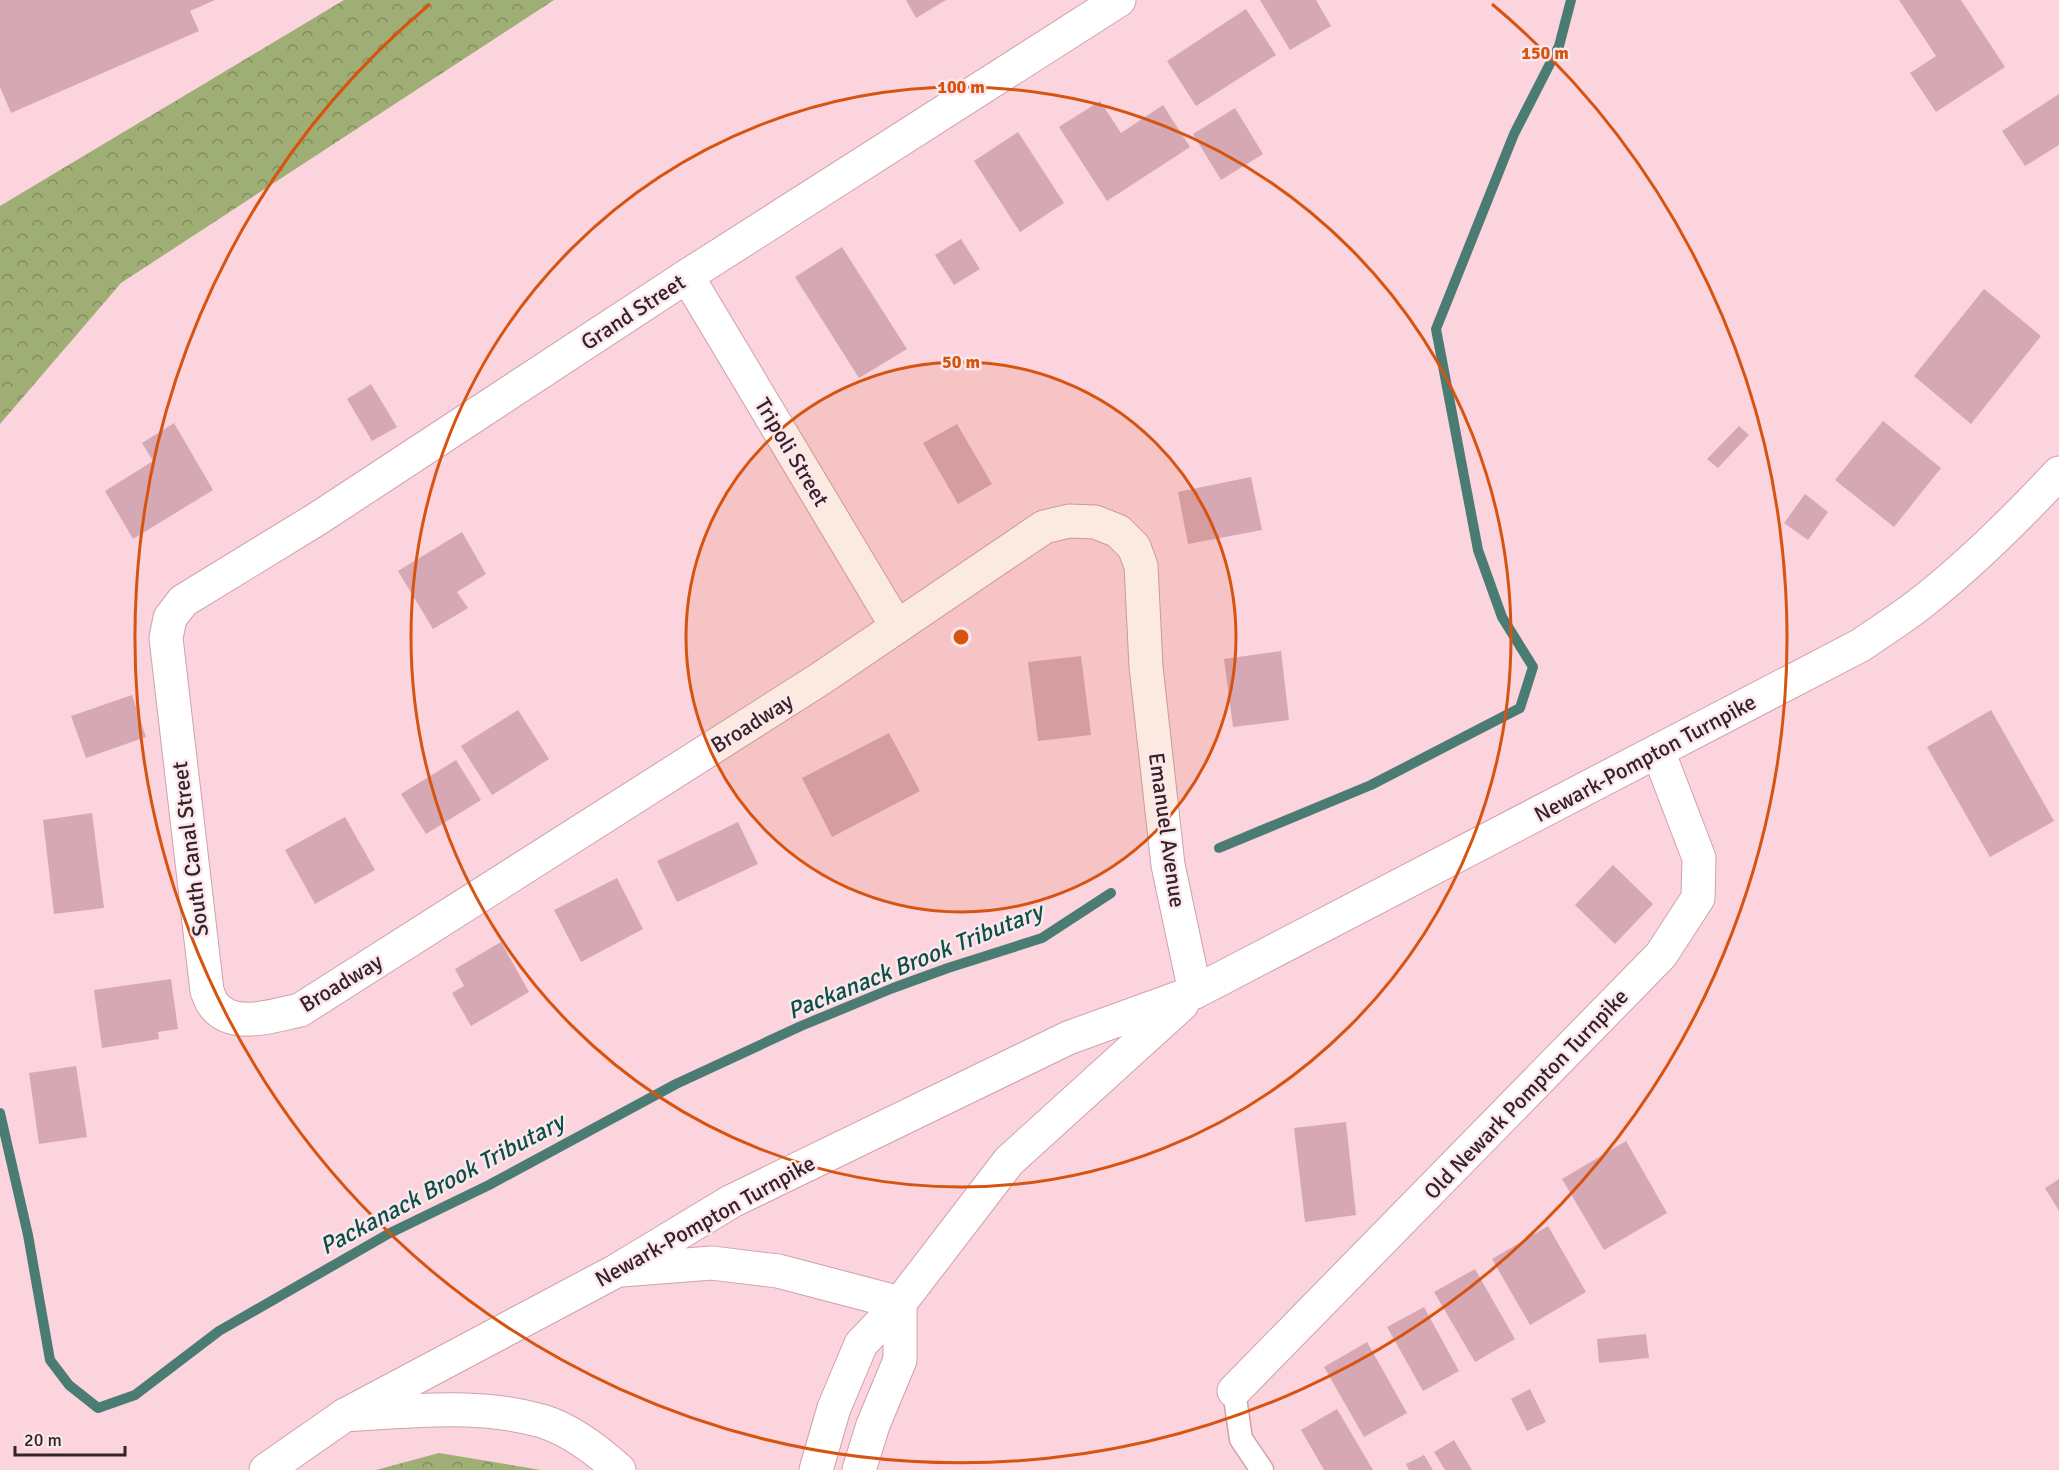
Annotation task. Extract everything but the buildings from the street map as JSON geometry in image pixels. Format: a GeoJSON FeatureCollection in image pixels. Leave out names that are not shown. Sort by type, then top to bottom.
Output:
{"type":"FeatureCollection","features":[{"type":"Feature","properties":{"kind":"main road","name":"Grand Street"},"geometry":{"type":"LineString","coordinates":[[166,638],[170,618],[183,601],[317,519],[687,276],[1119,0]]}},
{"type":"Feature","properties":{"kind":"main road","name":"Tripoli Street"},"geometry":{"type":"LineString","coordinates":[[687,276],[897,627]]}},
{"type":"Feature","properties":{"kind":"main road","name":"Newark-Pompton Turnpike"},"geometry":{"type":"LineString","coordinates":[[266,1470],[345,1415],[615,1271],[732,1201],[1068,1038],[1195,992],[1861,645],[1921,603],[1975,558],[2059,473]]}},
{"type":"Feature","properties":{"kind":"main road","name":"Broadway"},"geometry":{"type":"LineString","coordinates":[[263,1017],[300,1010],[820,680],[1044,527],[1069,521],[1095,522],[1118,531],[1134,547],[1141,566],[1146,667]]}},
{"type":"Feature","properties":{"kind":"main road","name":"South Canal Street"},"geometry":{"type":"LineString","coordinates":[[166,638],[207,990],[214,1005],[229,1016],[249,1020],[263,1017]]}},
{"type":"Feature","properties":{"kind":"main road","name":"Emanuel Avenue"},"geometry":{"type":"LineString","coordinates":[[1146,667],[1168,865],[1195,992]]}},
{"type":"Feature","properties":{"kind":"main road","name":"Old Newark Pompton Turnpike"},"geometry":{"type":"LineString","coordinates":[[1234,1391],[1661,955],[1698,898],[1699,858],[1658,751]]}},
{"type":"Feature","properties":{"kind":"main road","name":"Newark-Pompton Turnpike"},"geometry":{"type":"LineString","coordinates":[[816,1470],[834,1408],[861,1344],[900,1303],[1009,1161],[1195,992]]}},
{"type":"Feature","properties":{"kind":"main road"},"geometry":{"type":"LineString","coordinates":[[615,1271],[712,1263],[778,1271],[900,1303],[900,1360],[873,1425],[859,1470]]}},
{"type":"Feature","properties":{"kind":"main road"},"geometry":{"type":"LineString","coordinates":[[345,1415],[479,1410],[543,1422],[570,1434],[600,1453],[620,1470]]}},
{"type":"Feature","properties":{"kind":"lane"},"geometry":{"type":"LineString","coordinates":[[1234,1391],[1241,1439],[1262,1470]]}},
{"type":"Feature","properties":{"kind":"green space"},"geometry":{"type":"Polygon","coordinates":[[[344,0],[554,0],[121,283],[0,424],[0,206],[344,0]]]}},
{"type":"Feature","properties":{"kind":"green space"},"geometry":{"type":"Polygon","coordinates":[[[439,1453],[541,1470],[376,1470],[439,1453]]]}},
{"type":"Feature","properties":{"kind":"waterway","name":"Packanack Brook Tributary"},"geometry":{"type":"LineString","coordinates":[[1219,848],[1371,785],[1520,708],[1533,667],[1502,617],[1478,550],[1436,329],[1514,134],[1559,46],[1571,0]]}},
{"type":"Feature","properties":{"kind":"waterway","name":"Packanack Brook Tributary"},"geometry":{"type":"LineString","coordinates":[[0,1113],[28,1235],[50,1360],[69,1385],[98,1408],[135,1395],[219,1331],[388,1234],[489,1185],[676,1084],[801,1026],[893,988],[1042,938],[1111,893]]}}]}
